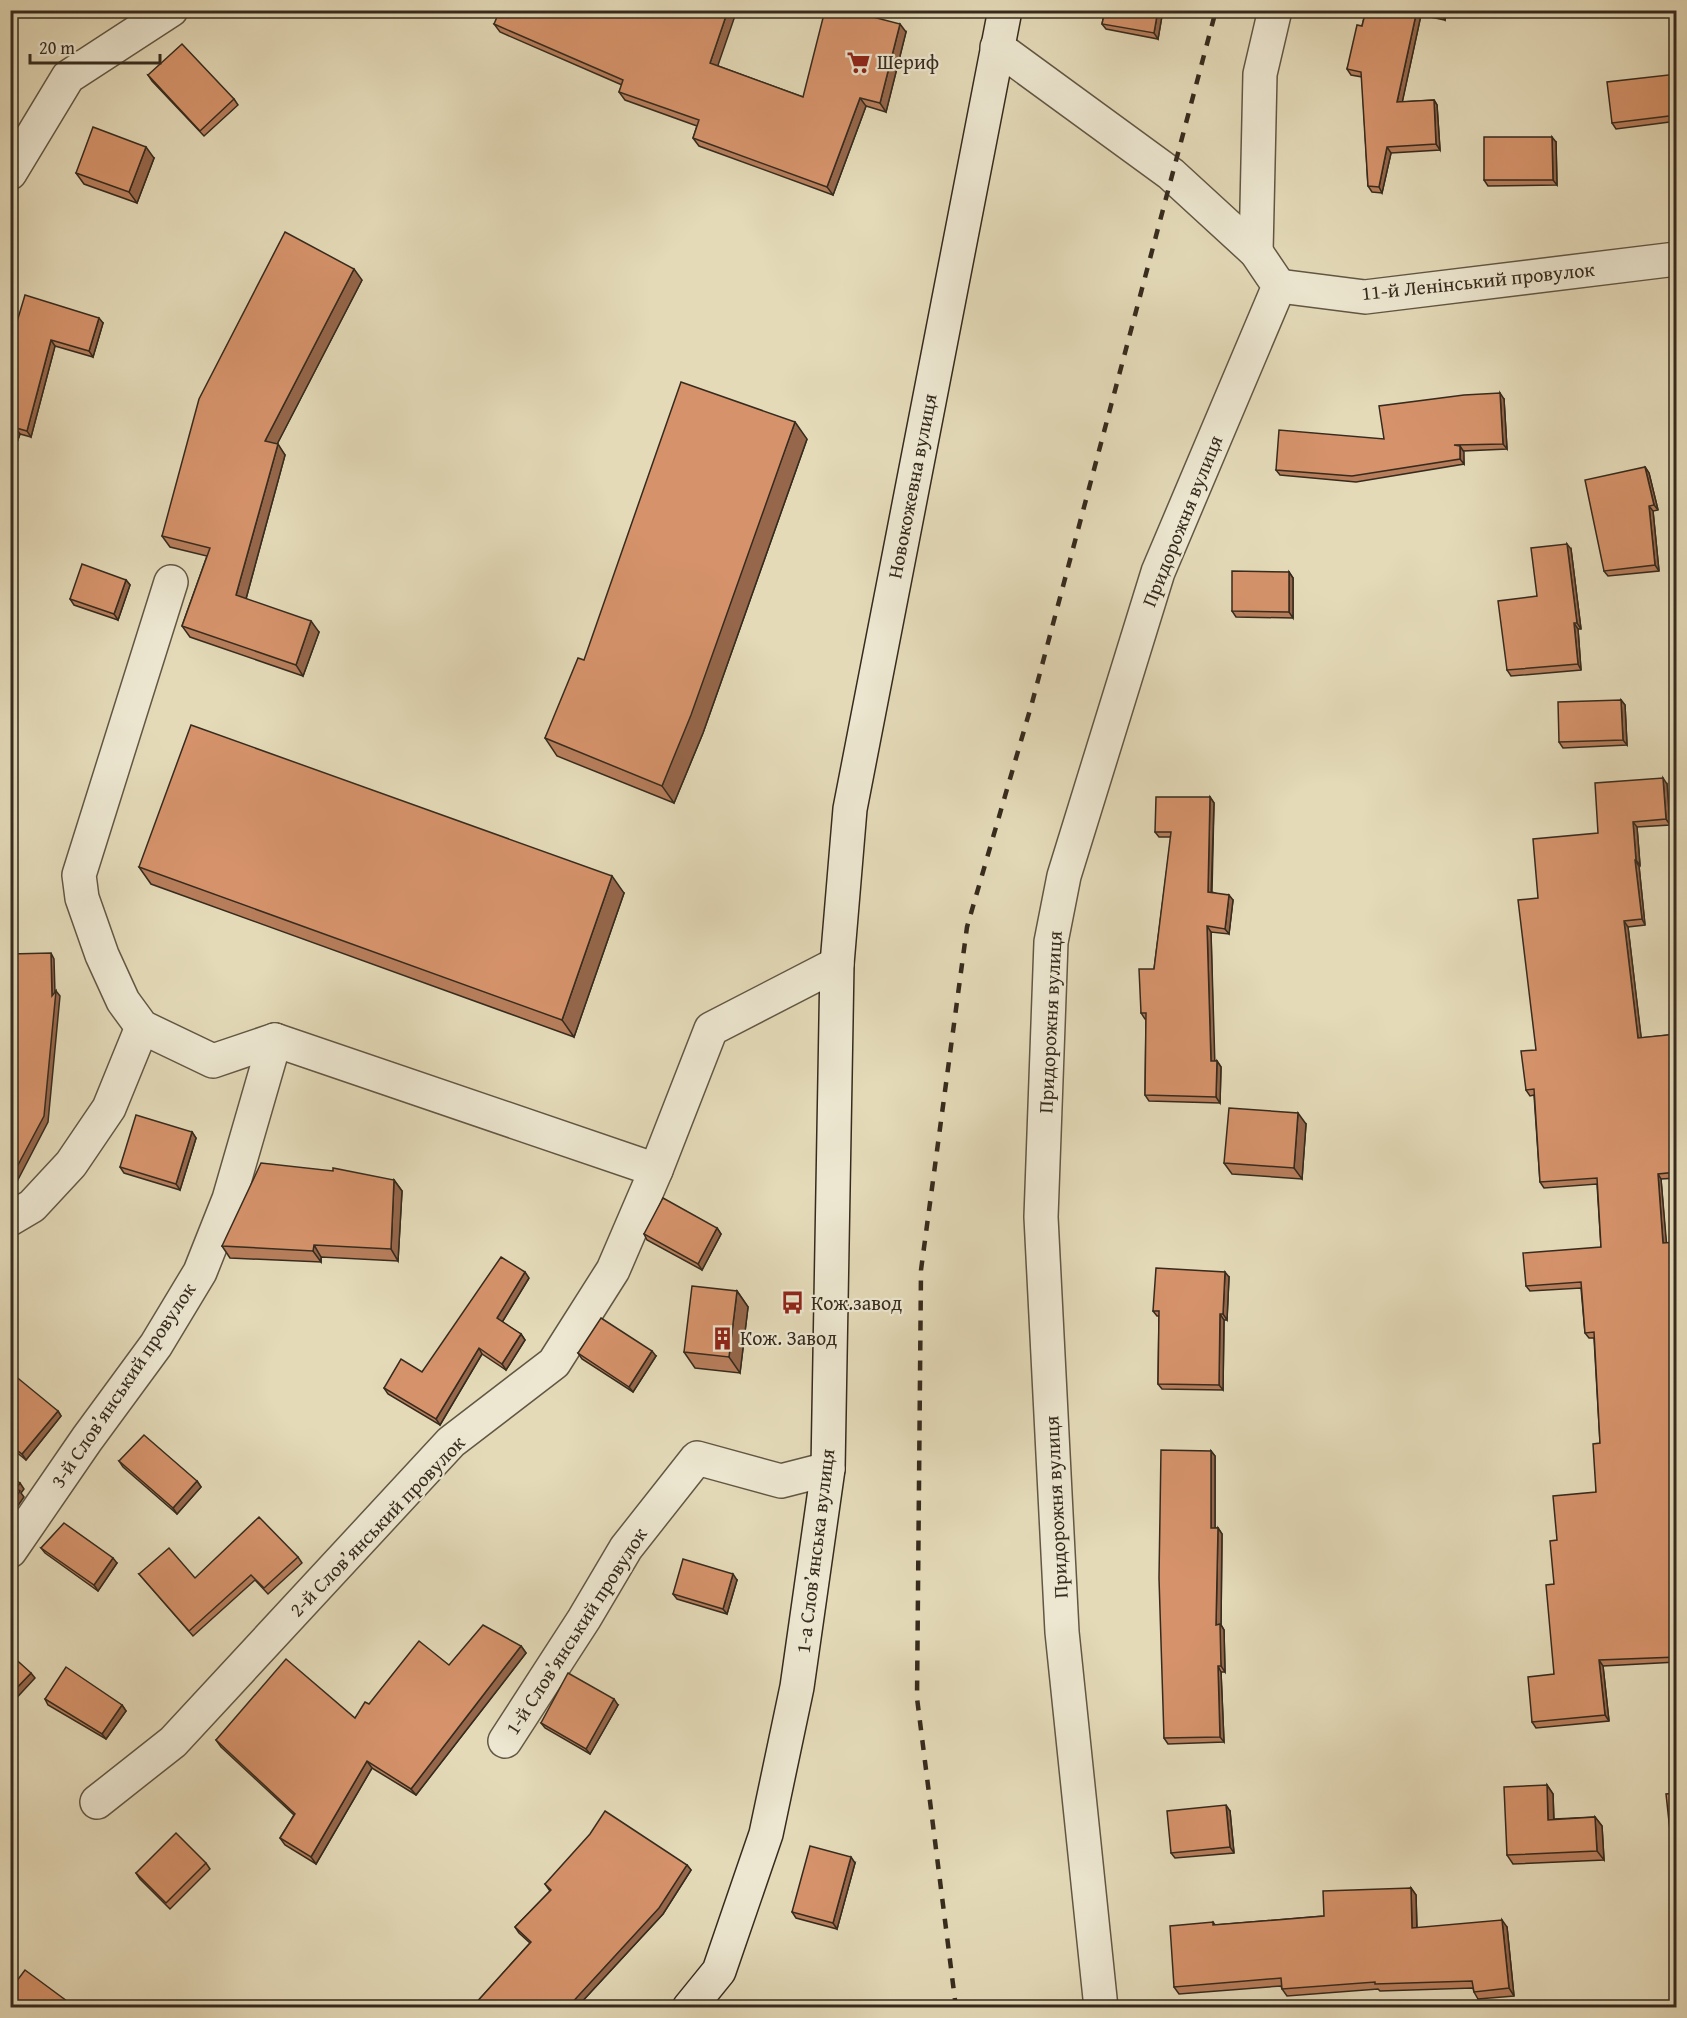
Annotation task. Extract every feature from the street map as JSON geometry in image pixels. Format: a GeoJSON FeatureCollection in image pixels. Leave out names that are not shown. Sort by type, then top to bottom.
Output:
{"type":"FeatureCollection","features":[{"type":"Feature","properties":{"kind":"street"},"geometry":{"type":"LineString","coordinates":[[10,173],[68,77],[171,10]]}},
{"type":"Feature","properties":{"kind":"street","name":"Новокожевна вулиця"},"geometry":{"type":"LineString","coordinates":[[837,964],[850,809],[1005,10]]}},
{"type":"Feature","properties":{"kind":"street"},"geometry":{"type":"LineString","coordinates":[[1256,252],[1260,74],[1275,10]]}},
{"type":"Feature","properties":{"kind":"street"},"geometry":{"type":"LineString","coordinates":[[997,47],[1171,174],[1256,252],[1279,286]]}},
{"type":"Feature","properties":{"kind":"street","name":"11-й Ленінський провулок"},"geometry":{"type":"LineString","coordinates":[[1279,286],[1365,297],[1677,259]]}},
{"type":"Feature","properties":{"kind":"street","name":"Придорожня вулиця"},"geometry":{"type":"LineString","coordinates":[[1101,2007],[1062,1632],[1041,1217],[1051,942],[1064,876],[1158,572],[1279,286]]}},
{"type":"Feature","properties":{"kind":"street"},"geometry":{"type":"LineString","coordinates":[[171,582],[79,875],[82,898],[102,955],[123,1001],[142,1027],[213,1061],[275,1040],[656,1170]]}},
{"type":"Feature","properties":{"kind":"street","name":"2-й Слов’янський провулок"},"geometry":{"type":"LineString","coordinates":[[97,1802],[173,1743],[451,1443],[554,1364],[613,1270],[656,1170],[711,1029],[837,964]]}},
{"type":"Feature","properties":{"kind":"street","name":"1-а Слов’янська вулиця"},"geometry":{"type":"LineString","coordinates":[[689,2007],[719,1971],[766,1834],[797,1687],[828,1469],[837,964]]}},
{"type":"Feature","properties":{"kind":"street"},"geometry":{"type":"LineString","coordinates":[[10,1219],[32,1206],[71,1164],[109,1108],[142,1027]]}},
{"type":"Feature","properties":{"kind":"street","name":"3-й Слов’янський провулок"},"geometry":{"type":"LineString","coordinates":[[10,1551],[87,1439],[156,1346],[200,1272],[228,1199],[275,1040]]}},
{"type":"Feature","properties":{"kind":"street","name":"1-й Слов’янський провулок"},"geometry":{"type":"LineString","coordinates":[[505,1741],[584,1619],[626,1548],[697,1458],[781,1481],[828,1469]]}},
{"type":"Feature","properties":{"kind":"building"},"geometry":{"type":"Polygon","coordinates":[[[500,10],[640,10],[647,14],[648,10],[728,10],[710,63],[803,97],[825,10],[846,10],[900,24],[880,103],[860,98],[827,187],[693,138],[699,120],[619,92],[623,80],[494,24],[500,10]]]}},
{"type":"Feature","properties":{"kind":"building"},"geometry":{"type":"Polygon","coordinates":[[[1105,10],[1158,10],[1154,33],[1102,24],[1105,10]]]}},
{"type":"Feature","properties":{"kind":"building"},"geometry":{"type":"Polygon","coordinates":[[[1366,10],[1417,10],[1397,102],[1434,100],[1436,144],[1387,147],[1379,187],[1368,186],[1361,72],[1347,69],[1357,25],[1362,26],[1366,10]]]}},
{"type":"Feature","properties":{"kind":"building"},"geometry":{"type":"Polygon","coordinates":[[[1423,10],[1442,10],[1441,14],[1423,10]]]}},
{"type":"Feature","properties":{"kind":"building"},"geometry":{"type":"Polygon","coordinates":[[[182,44],[234,99],[200,131],[148,75],[182,44]]]}},
{"type":"Feature","properties":{"kind":"building"},"geometry":{"type":"Polygon","coordinates":[[[1677,74],[1677,115],[1612,123],[1607,82],[1677,74]]]}},
{"type":"Feature","properties":{"kind":"building"},"geometry":{"type":"Polygon","coordinates":[[[93,127],[146,147],[129,192],[76,173],[93,127]]]}},
{"type":"Feature","properties":{"kind":"building"},"geometry":{"type":"Polygon","coordinates":[[[1484,137],[1552,137],[1553,180],[1484,180],[1484,137]]]}},
{"type":"Feature","properties":{"kind":"building"},"geometry":{"type":"Polygon","coordinates":[[[285,232],[354,269],[265,441],[278,444],[236,595],[311,621],[296,665],[182,626],[210,548],[162,536],[199,399],[285,232]]]}},
{"type":"Feature","properties":{"kind":"building"},"geometry":{"type":"Polygon","coordinates":[[[25,295],[99,318],[89,351],[51,340],[27,431],[16,428],[10,444],[10,345],[25,295]]]}},
{"type":"Feature","properties":{"kind":"building"},"geometry":{"type":"Polygon","coordinates":[[[681,382],[795,422],[691,715],[662,786],[545,738],[578,658],[584,660],[681,382]]]}},
{"type":"Feature","properties":{"kind":"building"},"geometry":{"type":"Polygon","coordinates":[[[1500,393],[1503,444],[1454,445],[1460,446],[1460,459],[1352,476],[1276,470],[1279,430],[1384,439],[1379,406],[1464,395],[1500,393]]]}},
{"type":"Feature","properties":{"kind":"building"},"geometry":{"type":"Polygon","coordinates":[[[1645,467],[1654,505],[1649,506],[1655,565],[1604,571],[1585,480],[1645,467]]]}},
{"type":"Feature","properties":{"kind":"building"},"geometry":{"type":"Polygon","coordinates":[[[1567,544],[1577,623],[1574,623],[1578,664],[1507,670],[1498,601],[1537,596],[1531,548],[1567,544]]]}},
{"type":"Feature","properties":{"kind":"building"},"geometry":{"type":"Polygon","coordinates":[[[82,564],[126,580],[114,614],[70,599],[82,564]]]}},
{"type":"Feature","properties":{"kind":"building"},"geometry":{"type":"Polygon","coordinates":[[[1232,571],[1289,572],[1289,612],[1232,611],[1232,571]]]}},
{"type":"Feature","properties":{"kind":"building"},"geometry":{"type":"Polygon","coordinates":[[[1621,700],[1623,740],[1559,742],[1558,702],[1621,700]]]}},
{"type":"Feature","properties":{"kind":"building"},"geometry":{"type":"Polygon","coordinates":[[[191,725],[612,876],[562,1020],[139,867],[191,725]]]}},
{"type":"Feature","properties":{"kind":"building"},"geometry":{"type":"Polygon","coordinates":[[[1663,778],[1666,819],[1633,822],[1642,919],[1624,921],[1638,1038],[1677,1034],[1677,1172],[1658,1174],[1663,1243],[1677,1242],[1677,1275],[1670,1276],[1677,1368],[1677,1657],[1599,1660],[1605,1715],[1532,1722],[1528,1677],[1554,1674],[1546,1585],[1554,1584],[1550,1541],[1557,1540],[1553,1496],[1596,1492],[1593,1444],[1600,1443],[1594,1332],[1585,1333],[1581,1282],[1526,1286],[1523,1253],[1601,1247],[1597,1178],[1540,1182],[1534,1089],[1526,1090],[1521,1051],[1536,1050],[1518,900],[1538,898],[1533,839],[1598,833],[1595,783],[1663,778]]]}},
{"type":"Feature","properties":{"kind":"building"},"geometry":{"type":"Polygon","coordinates":[[[1156,797],[1210,797],[1208,892],[1229,895],[1225,929],[1207,926],[1211,1061],[1217,1061],[1216,1097],[1145,1095],[1146,1013],[1141,1013],[1139,969],[1154,969],[1171,832],[1155,832],[1156,797]]]}},
{"type":"Feature","properties":{"kind":"building"},"geometry":{"type":"Polygon","coordinates":[[[51,953],[52,996],[56,991],[44,1116],[10,1180],[10,1075],[14,1069],[10,1070],[10,954],[51,953]]]}},
{"type":"Feature","properties":{"kind":"building"},"geometry":{"type":"Polygon","coordinates":[[[1229,1108],[1298,1113],[1294,1168],[1224,1163],[1229,1108]]]}},
{"type":"Feature","properties":{"kind":"building"},"geometry":{"type":"Polygon","coordinates":[[[136,1115],[192,1132],[176,1184],[120,1167],[136,1115]]]}},
{"type":"Feature","properties":{"kind":"building"},"geometry":{"type":"Polygon","coordinates":[[[261,1163],[333,1171],[333,1168],[394,1180],[391,1249],[314,1245],[313,1251],[222,1246],[261,1163]]]}},
{"type":"Feature","properties":{"kind":"building"},"geometry":{"type":"Polygon","coordinates":[[[663,1198],[717,1228],[698,1264],[644,1234],[663,1198]]]}},
{"type":"Feature","properties":{"kind":"building"},"geometry":{"type":"Polygon","coordinates":[[[501,1257],[525,1272],[497,1318],[521,1334],[502,1364],[479,1348],[436,1419],[384,1388],[401,1359],[422,1372],[501,1257]]]}},
{"type":"Feature","properties":{"kind":"building"},"geometry":{"type":"Polygon","coordinates":[[[1156,1268],[1225,1272],[1223,1314],[1220,1314],[1219,1385],[1158,1384],[1159,1311],[1153,1311],[1156,1268]]]}},
{"type":"Feature","properties":{"kind":"building"},"geometry":{"type":"Polygon","coordinates":[[[692,1286],[737,1291],[729,1357],[684,1352],[692,1286]]]}},
{"type":"Feature","properties":{"kind":"building"},"geometry":{"type":"Polygon","coordinates":[[[601,1318],[652,1351],[629,1387],[578,1353],[601,1318]]]}},
{"type":"Feature","properties":{"kind":"building"},"geometry":{"type":"Polygon","coordinates":[[[14,1375],[58,1411],[22,1454],[10,1445],[10,1379],[14,1375]]]}},
{"type":"Feature","properties":{"kind":"building"},"geometry":{"type":"Polygon","coordinates":[[[144,1435],[197,1481],[173,1508],[119,1461],[144,1435]]]}},
{"type":"Feature","properties":{"kind":"building"},"geometry":{"type":"Polygon","coordinates":[[[1161,1450],[1211,1451],[1211,1528],[1218,1528],[1216,1625],[1220,1624],[1221,1666],[1218,1666],[1220,1737],[1164,1738],[1159,1578],[1161,1450]]]}},
{"type":"Feature","properties":{"kind":"building"},"geometry":{"type":"Polygon","coordinates":[[[10,1475],[20,1483],[16,1488],[20,1491],[10,1506],[10,1475]]]}},
{"type":"Feature","properties":{"kind":"building"},"geometry":{"type":"Polygon","coordinates":[[[259,1517],[298,1557],[264,1588],[251,1575],[189,1631],[139,1574],[169,1548],[195,1578],[259,1517]]]}},
{"type":"Feature","properties":{"kind":"building"},"geometry":{"type":"Polygon","coordinates":[[[64,1523],[113,1558],[94,1585],[41,1548],[64,1523]]]}},
{"type":"Feature","properties":{"kind":"building"},"geometry":{"type":"Polygon","coordinates":[[[683,1559],[733,1574],[723,1609],[673,1594],[683,1559]]]}},
{"type":"Feature","properties":{"kind":"building"},"geometry":{"type":"Polygon","coordinates":[[[483,1625],[521,1646],[411,1789],[367,1761],[311,1857],[280,1838],[295,1814],[216,1740],[286,1659],[355,1718],[365,1702],[369,1704],[419,1641],[449,1665],[483,1625]]]}},
{"type":"Feature","properties":{"kind":"building"},"geometry":{"type":"Polygon","coordinates":[[[10,1654],[31,1673],[10,1695],[10,1654]]]}},
{"type":"Feature","properties":{"kind":"building"},"geometry":{"type":"Polygon","coordinates":[[[66,1667],[122,1705],[102,1734],[45,1699],[66,1667]]]}},
{"type":"Feature","properties":{"kind":"building"},"geometry":{"type":"Polygon","coordinates":[[[568,1673],[614,1699],[586,1749],[541,1723],[568,1673]]]}},
{"type":"Feature","properties":{"kind":"building"},"geometry":{"type":"Polygon","coordinates":[[[1547,1785],[1548,1820],[1595,1817],[1597,1851],[1507,1855],[1504,1787],[1547,1785]]]}},
{"type":"Feature","properties":{"kind":"building"},"geometry":{"type":"Polygon","coordinates":[[[1677,1793],[1677,1840],[1671,1840],[1666,1794],[1677,1793]]]}},
{"type":"Feature","properties":{"kind":"building"},"geometry":{"type":"Polygon","coordinates":[[[1226,1805],[1230,1847],[1171,1853],[1167,1811],[1226,1805]]]}},
{"type":"Feature","properties":{"kind":"building"},"geometry":{"type":"Polygon","coordinates":[[[605,1811],[687,1865],[659,1908],[568,2007],[478,2007],[475,2004],[531,1942],[515,1927],[551,1890],[545,1884],[590,1834],[605,1811]]]}},
{"type":"Feature","properties":{"kind":"building"},"geometry":{"type":"Polygon","coordinates":[[[176,1833],[206,1863],[166,1903],[136,1873],[176,1833]]]}},
{"type":"Feature","properties":{"kind":"building"},"geometry":{"type":"Polygon","coordinates":[[[810,1846],[851,1857],[833,1923],[792,1912],[810,1846]]]}},
{"type":"Feature","properties":{"kind":"building"},"geometry":{"type":"Polygon","coordinates":[[[1411,1888],[1412,1928],[1502,1920],[1509,1988],[1474,1992],[1472,1981],[1375,1984],[1375,1982],[1282,1989],[1281,1978],[1174,1987],[1170,1926],[1324,1916],[1323,1891],[1411,1888]]]}},
{"type":"Feature","properties":{"kind":"building"},"geometry":{"type":"Polygon","coordinates":[[[25,1970],[75,2007],[13,2007],[10,2005],[10,1990],[25,1970]]]}},
{"type":"Feature","properties":{"kind":"railway"},"geometry":{"type":"LineString","coordinates":[[956,2008],[917,1698],[921,1270],[967,927],[1032,703],[1216,10]]}},
{"type":"Feature","properties":{"kind":"place","name":"Шериф"},"geometry":{"type":"Point","coordinates":[859,62]}},
{"type":"Feature","properties":{"kind":"place","name":"Кож.завод"},"geometry":{"type":"Point","coordinates":[793,1303]}},
{"type":"Feature","properties":{"kind":"place","name":"Кож. Завод"},"geometry":{"type":"Point","coordinates":[722,1338]}}]}
